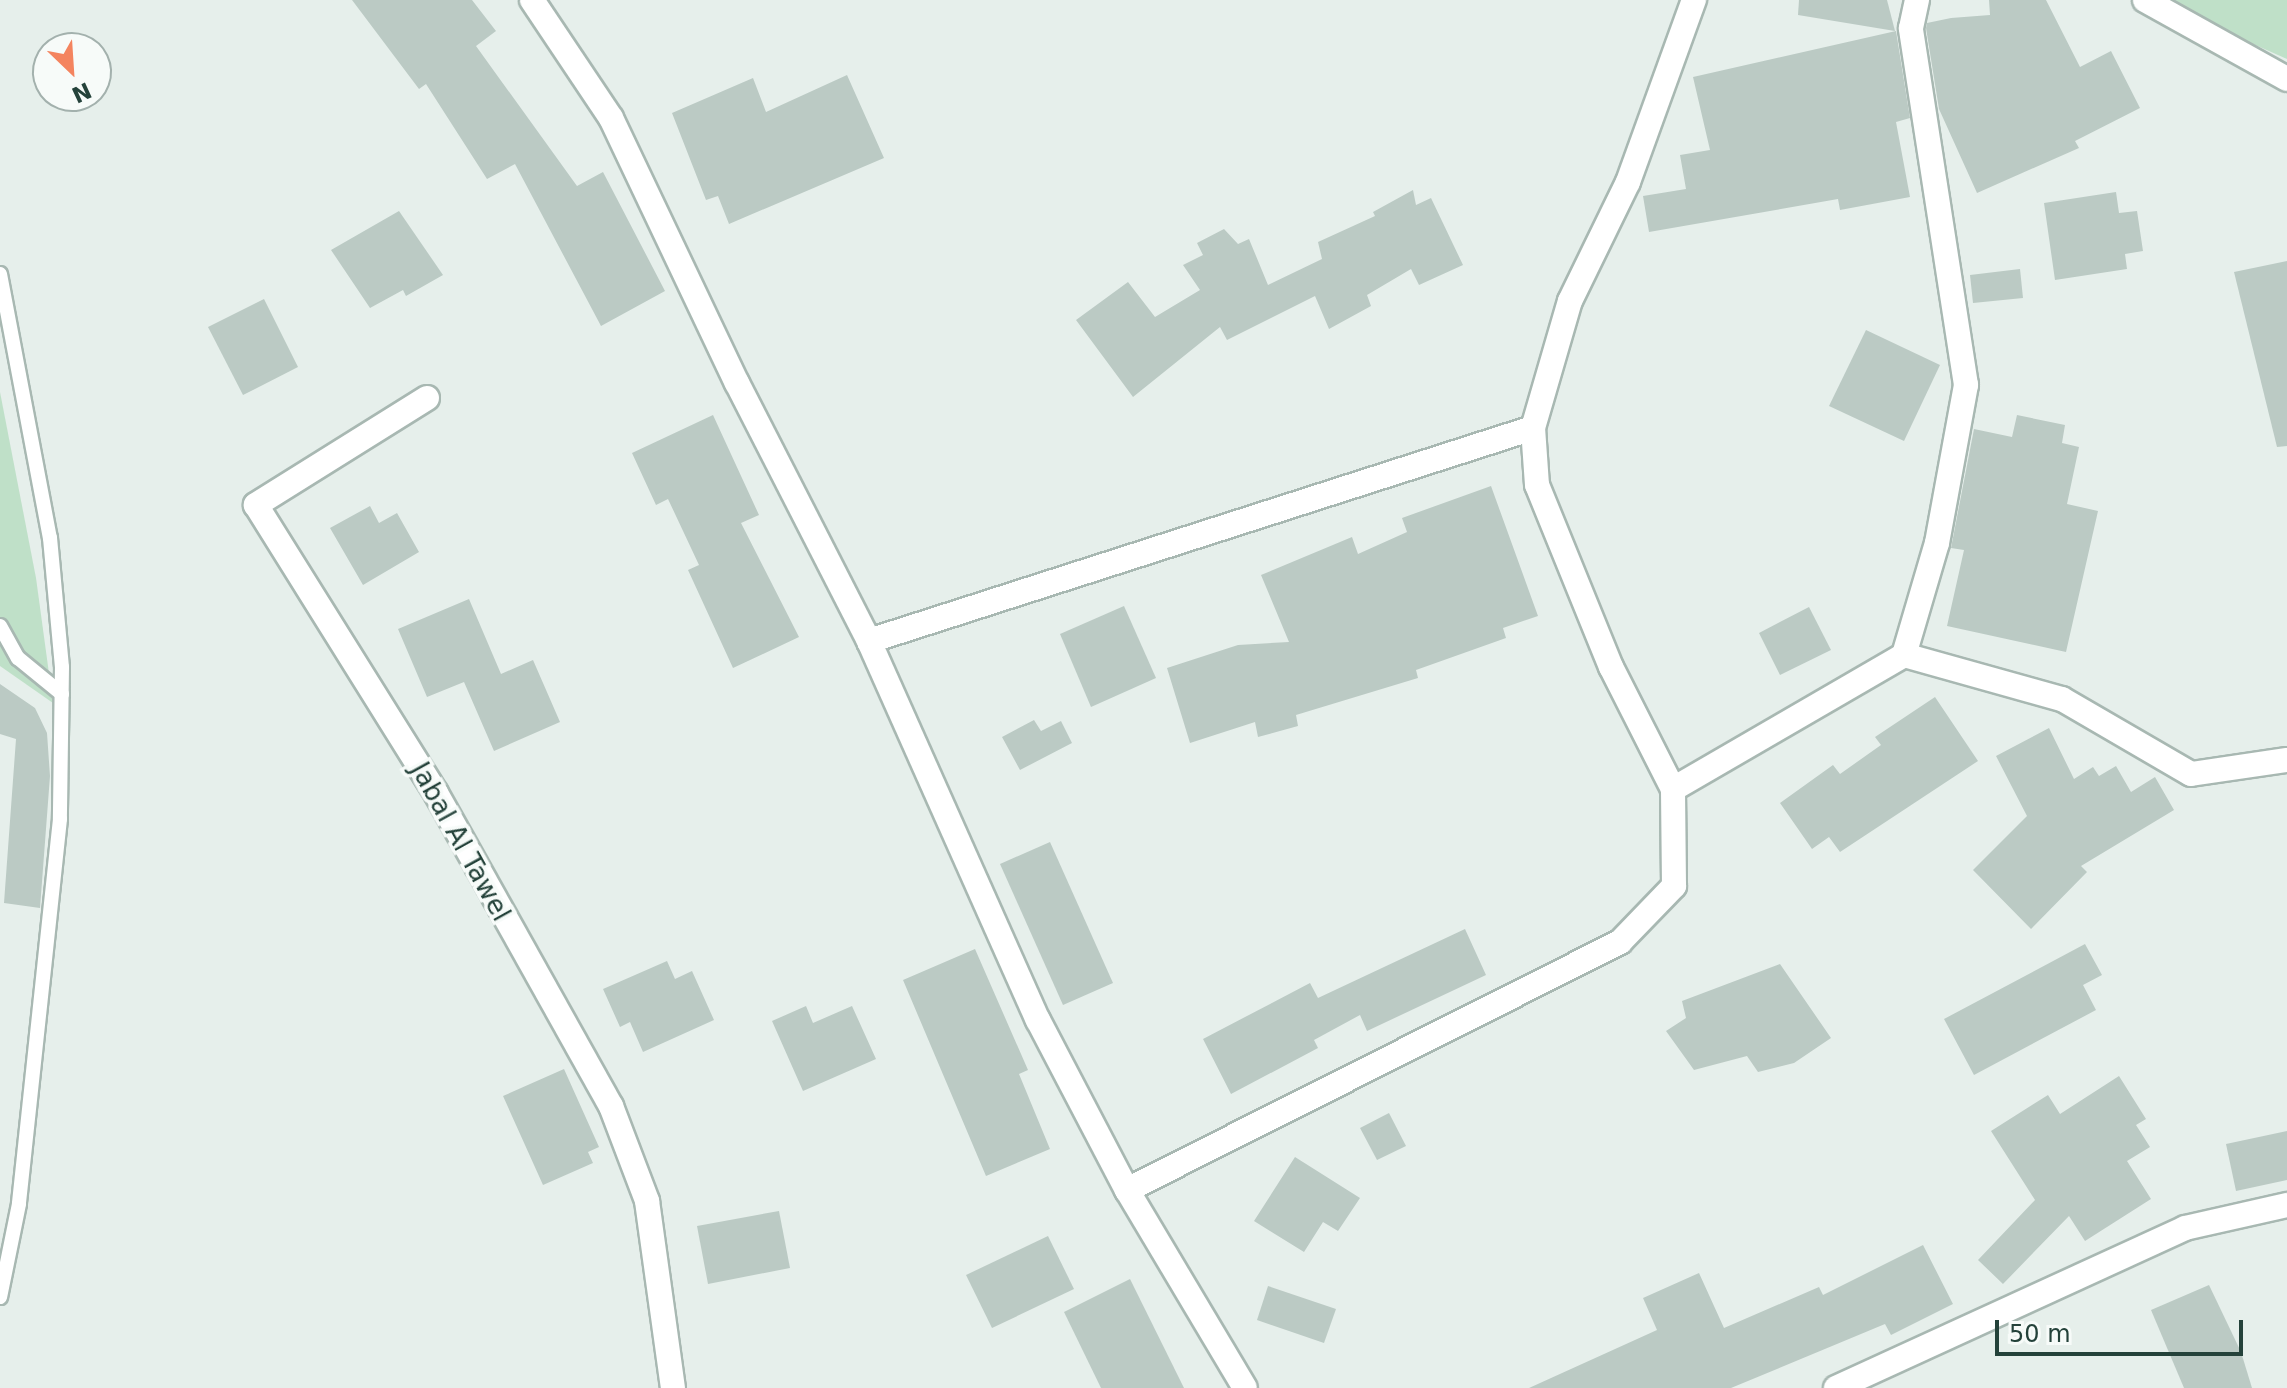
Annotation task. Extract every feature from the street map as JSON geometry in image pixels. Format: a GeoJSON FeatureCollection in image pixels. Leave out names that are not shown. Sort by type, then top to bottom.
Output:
{"type":"FeatureCollection","features":[{"type":"Feature","properties":{"kind":"street"},"geometry":{"type":"LineString","coordinates":[[532,0],[611,118],[737,383],[869,641],[1038,1020],[1127,1190],[1245,1388]]}},
{"type":"Feature","properties":{"kind":"street"},"geometry":{"type":"LineString","coordinates":[[1127,1190],[1620,942],[1674,886],[1673,789],[1611,667],[1537,485],[1533,428],[1570,301],[1628,182],[1694,0]]}},
{"type":"Feature","properties":{"kind":"street"},"geometry":{"type":"LineString","coordinates":[[1673,789],[1904,655],[1937,543],[1966,385],[1911,28],[1917,0]]}},
{"type":"Feature","properties":{"kind":"street"},"geometry":{"type":"LineString","coordinates":[[2145,0],[2287,79]]}},
{"type":"Feature","properties":{"kind":"street","name":"Jabal Al Tawel"},"geometry":{"type":"LineString","coordinates":[[427,398],[256,505],[436,793],[611,1106],[647,1201],[673,1388]]}},
{"type":"Feature","properties":{"kind":"street"},"geometry":{"type":"LineString","coordinates":[[869,641],[1533,428]]}},
{"type":"Feature","properties":{"kind":"street"},"geometry":{"type":"LineString","coordinates":[[1904,655],[2062,699],[2191,774],[2287,760]]}},
{"type":"Feature","properties":{"kind":"street"},"geometry":{"type":"LineString","coordinates":[[1836,1388],[2185,1228],[2287,1205]]}},
{"type":"Feature","properties":{"kind":"lane"},"geometry":{"type":"LineString","coordinates":[[0,274],[50,538],[62,694],[60,819],[19,1204],[0,1297]]}},
{"type":"Feature","properties":{"kind":"lane"},"geometry":{"type":"LineString","coordinates":[[0,626],[18,658],[62,694]]}},
{"type":"Feature","properties":{"kind":"green space"},"geometry":{"type":"Polygon","coordinates":[[[2172,0],[2287,0],[2287,59],[2217,28],[2172,0]]]}},
{"type":"Feature","properties":{"kind":"green space"},"geometry":{"type":"Polygon","coordinates":[[[0,392],[36,578],[53,703],[0,666],[0,392]]]}},
{"type":"Feature","properties":{"kind":"building"},"geometry":{"type":"Polygon","coordinates":[[[352,0],[472,0],[496,31],[476,46],[577,186],[603,172],[665,291],[601,326],[515,164],[487,179],[426,84],[419,89],[352,0]]]}},
{"type":"Feature","properties":{"kind":"building"},"geometry":{"type":"Polygon","coordinates":[[[1799,0],[1887,0],[1895,31],[1798,15],[1799,0]]]}},
{"type":"Feature","properties":{"kind":"building"},"geometry":{"type":"Polygon","coordinates":[[[1989,0],[2046,0],[2080,67],[2111,51],[2140,108],[2075,141],[2079,148],[1977,193],[1939,109],[1926,28],[1927,23],[1951,18],[1990,15],[1989,0]]]}},
{"type":"Feature","properties":{"kind":"building"},"geometry":{"type":"Polygon","coordinates":[[[1896,31],[1910,118],[1896,122],[1910,197],[1840,210],[1838,199],[1649,232],[1643,196],[1686,189],[1680,155],[1710,150],[1693,77],[1896,31]]]}},
{"type":"Feature","properties":{"kind":"building"},"geometry":{"type":"Polygon","coordinates":[[[847,75],[884,158],[729,224],[718,196],[706,200],[672,113],[753,78],[766,112],[847,75]]]}},
{"type":"Feature","properties":{"kind":"building"},"geometry":{"type":"Polygon","coordinates":[[[1413,190],[1416,205],[1431,198],[1463,265],[1419,285],[1411,269],[1367,295],[1371,306],[1329,329],[1315,296],[1227,340],[1220,327],[1133,397],[1076,320],[1128,282],[1155,317],[1200,290],[1183,265],[1203,255],[1197,243],[1224,229],[1238,244],[1249,239],[1268,285],[1322,259],[1318,242],[1375,216],[1373,212],[1413,190]]]}},
{"type":"Feature","properties":{"kind":"building"},"geometry":{"type":"Polygon","coordinates":[[[2116,192],[2119,213],[2137,211],[2143,251],[2125,254],[2127,269],[2055,280],[2044,203],[2116,192]]]}},
{"type":"Feature","properties":{"kind":"building"},"geometry":{"type":"Polygon","coordinates":[[[399,211],[443,275],[406,296],[403,290],[370,308],[331,250],[399,211]]]}},
{"type":"Feature","properties":{"kind":"building"},"geometry":{"type":"Polygon","coordinates":[[[2287,261],[2287,446],[2277,447],[2234,272],[2287,261]]]}},
{"type":"Feature","properties":{"kind":"building"},"geometry":{"type":"Polygon","coordinates":[[[2020,269],[2023,298],[1973,303],[1970,275],[2020,269]]]}},
{"type":"Feature","properties":{"kind":"building"},"geometry":{"type":"Polygon","coordinates":[[[264,299],[298,367],[243,395],[208,327],[264,299]]]}},
{"type":"Feature","properties":{"kind":"building"},"geometry":{"type":"Polygon","coordinates":[[[1866,330],[1940,365],[1904,441],[1829,406],[1866,330]]]}},
{"type":"Feature","properties":{"kind":"building"},"geometry":{"type":"Polygon","coordinates":[[[713,415],[759,515],[741,523],[799,637],[733,668],[688,570],[699,565],[668,499],[656,505],[632,453],[713,415]]]}},
{"type":"Feature","properties":{"kind":"building"},"geometry":{"type":"Polygon","coordinates":[[[2017,415],[2065,425],[2062,443],[2079,447],[2067,504],[2098,511],[2066,652],[1947,626],[1964,550],[1951,548],[1974,429],[2012,437],[2017,415]]]}},
{"type":"Feature","properties":{"kind":"building"},"geometry":{"type":"Polygon","coordinates":[[[1491,486],[1538,616],[1503,628],[1506,638],[1416,670],[1418,678],[1296,715],[1298,726],[1258,737],[1255,722],[1190,743],[1167,668],[1238,645],[1289,642],[1261,575],[1352,537],[1358,554],[1407,532],[1402,518],[1491,486]]]}},
{"type":"Feature","properties":{"kind":"building"},"geometry":{"type":"Polygon","coordinates":[[[370,506],[379,523],[397,513],[419,552],[363,585],[330,528],[370,506]]]}},
{"type":"Feature","properties":{"kind":"building"},"geometry":{"type":"Polygon","coordinates":[[[469,599],[501,674],[533,660],[560,722],[494,751],[464,682],[427,697],[398,629],[469,599]]]}},
{"type":"Feature","properties":{"kind":"building"},"geometry":{"type":"Polygon","coordinates":[[[1124,606],[1156,678],[1091,707],[1060,634],[1124,606]]]}},
{"type":"Feature","properties":{"kind":"building"},"geometry":{"type":"Polygon","coordinates":[[[1809,607],[1831,650],[1780,675],[1759,633],[1809,607]]]}},
{"type":"Feature","properties":{"kind":"building"},"geometry":{"type":"Polygon","coordinates":[[[0,684],[35,708],[47,733],[50,776],[40,908],[4,903],[16,739],[0,734],[0,684]]]}},
{"type":"Feature","properties":{"kind":"building"},"geometry":{"type":"Polygon","coordinates":[[[1935,697],[1978,761],[1840,852],[1829,837],[1812,849],[1780,803],[1833,765],[1840,774],[1881,745],[1875,737],[1935,697]]]}},
{"type":"Feature","properties":{"kind":"building"},"geometry":{"type":"Polygon","coordinates":[[[1034,720],[1041,731],[1061,721],[1072,743],[1020,770],[1002,737],[1034,720]]]}},
{"type":"Feature","properties":{"kind":"building"},"geometry":{"type":"Polygon","coordinates":[[[2049,728],[2074,779],[2093,767],[2099,776],[2116,766],[2131,792],[2155,777],[2174,810],[2081,866],[2087,872],[2031,929],[1973,870],[2027,816],[1996,756],[2049,728]]]}},
{"type":"Feature","properties":{"kind":"building"},"geometry":{"type":"Polygon","coordinates":[[[1050,842],[1113,983],[1063,1005],[1000,864],[1050,842]]]}},
{"type":"Feature","properties":{"kind":"building"},"geometry":{"type":"Polygon","coordinates":[[[1465,929],[1486,975],[1367,1031],[1360,1015],[1314,1040],[1318,1048],[1231,1094],[1203,1039],[1310,983],[1318,998],[1465,929]]]}},
{"type":"Feature","properties":{"kind":"building"},"geometry":{"type":"Polygon","coordinates":[[[2085,944],[2102,975],[2083,985],[2096,1010],[1974,1075],[1944,1019],[2085,944]]]}},
{"type":"Feature","properties":{"kind":"building"},"geometry":{"type":"Polygon","coordinates":[[[975,949],[1028,1070],[1019,1074],[1050,1149],[986,1176],[903,980],[975,949]]]}},
{"type":"Feature","properties":{"kind":"building"},"geometry":{"type":"Polygon","coordinates":[[[667,961],[675,979],[692,971],[714,1020],[643,1052],[630,1022],[620,1027],[603,989],[667,961]]]}},
{"type":"Feature","properties":{"kind":"building"},"geometry":{"type":"Polygon","coordinates":[[[1780,964],[1831,1038],[1794,1063],[1758,1072],[1747,1056],[1694,1070],[1666,1031],[1686,1018],[1682,1001],[1780,964]]]}},
{"type":"Feature","properties":{"kind":"building"},"geometry":{"type":"Polygon","coordinates":[[[806,1006],[813,1023],[852,1006],[876,1059],[803,1091],[772,1021],[806,1006]]]}},
{"type":"Feature","properties":{"kind":"building"},"geometry":{"type":"Polygon","coordinates":[[[564,1069],[599,1147],[588,1152],[593,1163],[543,1185],[503,1096],[564,1069]]]}},
{"type":"Feature","properties":{"kind":"building"},"geometry":{"type":"Polygon","coordinates":[[[2119,1076],[2146,1119],[2136,1125],[2150,1147],[2127,1161],[2151,1199],[2085,1241],[2069,1216],[2003,1284],[1978,1260],[2035,1200],[1991,1131],[2048,1095],[2060,1114],[2119,1076]]]}},
{"type":"Feature","properties":{"kind":"building"},"geometry":{"type":"Polygon","coordinates":[[[1389,1113],[1406,1146],[1377,1160],[1360,1128],[1389,1113]]]}},
{"type":"Feature","properties":{"kind":"building"},"geometry":{"type":"Polygon","coordinates":[[[2287,1131],[2287,1180],[2236,1191],[2226,1144],[2287,1131]]]}},
{"type":"Feature","properties":{"kind":"building"},"geometry":{"type":"Polygon","coordinates":[[[1295,1157],[1360,1198],[1338,1231],[1323,1222],[1304,1252],[1254,1221],[1295,1157]]]}},
{"type":"Feature","properties":{"kind":"building"},"geometry":{"type":"Polygon","coordinates":[[[779,1211],[790,1268],[708,1284],[697,1226],[779,1211]]]}},
{"type":"Feature","properties":{"kind":"building"},"geometry":{"type":"Polygon","coordinates":[[[1048,1236],[1074,1289],[992,1328],[966,1275],[1048,1236]]]}},
{"type":"Feature","properties":{"kind":"building"},"geometry":{"type":"Polygon","coordinates":[[[1923,1245],[1953,1304],[1891,1335],[1885,1324],[1731,1388],[1529,1388],[1657,1330],[1643,1298],[1699,1273],[1724,1328],[1819,1287],[1823,1295],[1923,1245]]]}},
{"type":"Feature","properties":{"kind":"building"},"geometry":{"type":"Polygon","coordinates":[[[1130,1279],[1184,1388],[1101,1388],[1064,1312],[1130,1279]]]}},
{"type":"Feature","properties":{"kind":"building"},"geometry":{"type":"Polygon","coordinates":[[[2209,1285],[2241,1352],[2252,1388],[2184,1388],[2151,1310],[2209,1285]]]}},
{"type":"Feature","properties":{"kind":"building"},"geometry":{"type":"Polygon","coordinates":[[[1268,1286],[1336,1309],[1324,1343],[1257,1320],[1268,1286]]]}}]}
